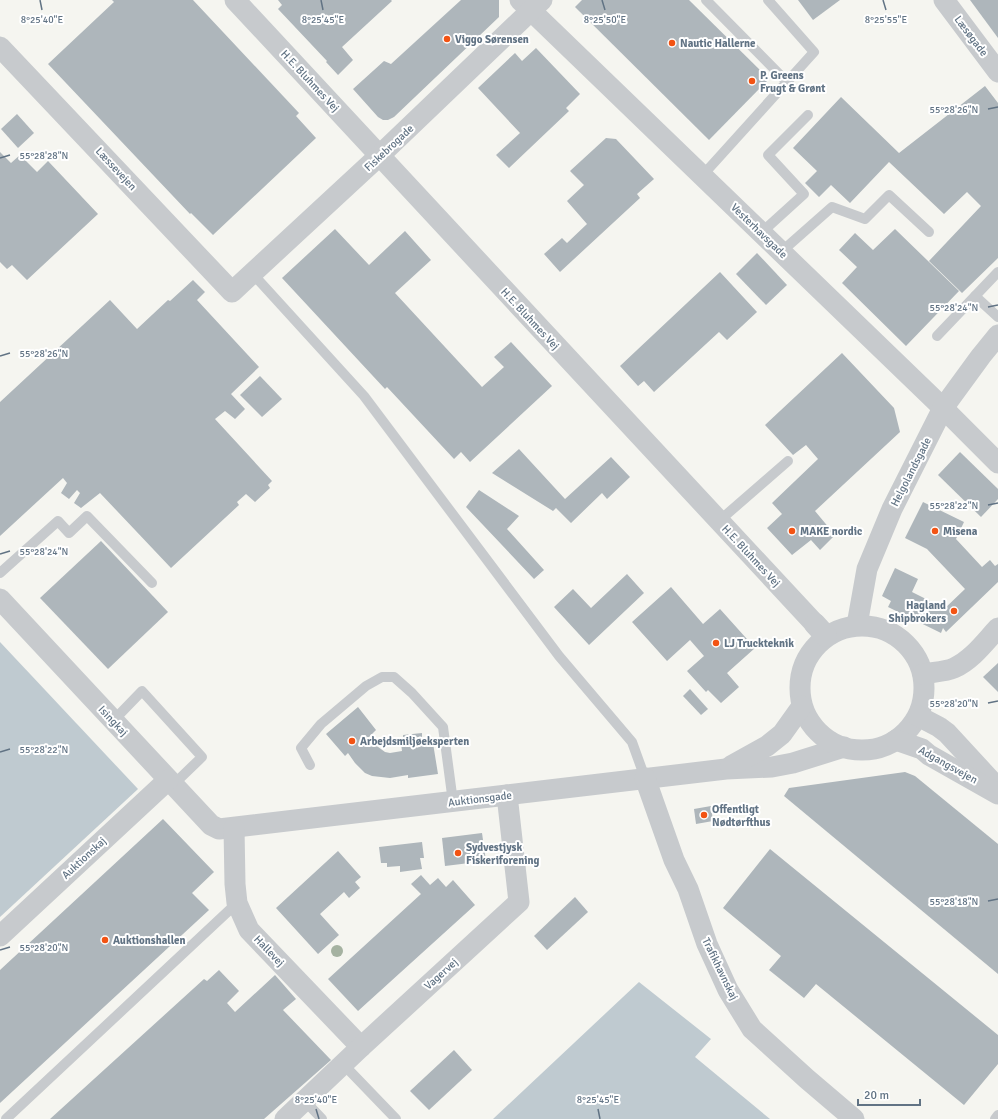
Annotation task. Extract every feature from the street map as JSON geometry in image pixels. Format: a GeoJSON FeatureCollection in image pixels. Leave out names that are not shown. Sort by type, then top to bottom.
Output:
{"type":"FeatureCollection","features":[{"type":"Feature","properties":{"kind":"street","name":"H.E. Bluhmes Vej"},"geometry":{"type":"LineString","coordinates":[[235,0],[821,630]]}},
{"type":"Feature","properties":{"kind":"street","name":"Læsøgade"},"geometry":{"type":"LineString","coordinates":[[944,0],[998,72]]}},
{"type":"Feature","properties":{"kind":"street","name":"Fiskebrogade"},"geometry":{"type":"LineString","coordinates":[[232,292],[379,156],[531,4]]}},
{"type":"Feature","properties":{"kind":"street","name":"Vesterhavsgade"},"geometry":{"type":"LineString","coordinates":[[531,4],[702,176],[943,408],[998,463]]}},
{"type":"Feature","properties":{"kind":"street","name":"Læssevejen"},"geometry":{"type":"LineString","coordinates":[[0,47],[232,292]]}},
{"type":"Feature","properties":{"kind":"street","name":"Helgolandsgade"},"geometry":{"type":"LineString","coordinates":[[857,625],[867,569],[892,509],[943,408],[998,335]]}},
{"type":"Feature","properties":{"kind":"street","name":"Isingkaj"},"geometry":{"type":"LineString","coordinates":[[0,599],[211,825],[220,829],[234,828]]}},
{"type":"Feature","properties":{"kind":"street"},"geometry":{"type":"LineString","coordinates":[[857,625],[875,626],[892,632],[906,643],[917,657],[923,674],[924,689],[922,704],[918,716],[904,733],[896,740],[883,746],[857,750],[844,747],[830,741],[818,732],[809,720],[802,706],[800,678],[804,664],[821,630],[841,629],[857,625]]}},
{"type":"Feature","properties":{"kind":"street"},"geometry":{"type":"LineString","coordinates":[[923,674],[953,669],[960,665],[967,660],[998,628]]}},
{"type":"Feature","properties":{"kind":"street","name":"Auktionsgade"},"geometry":{"type":"LineString","coordinates":[[726,769],[767,746],[782,734],[802,706]]}},
{"type":"Feature","properties":{"kind":"street","name":"Adgangsvejen"},"geometry":{"type":"LineString","coordinates":[[918,716],[948,733],[998,788]]}},
{"type":"Feature","properties":{"kind":"street","name":"Adgangsvejen"},"geometry":{"type":"LineString","coordinates":[[896,740],[922,749],[998,794]]}},
{"type":"Feature","properties":{"kind":"street","name":"Auktionsgade"},"geometry":{"type":"LineString","coordinates":[[234,828],[645,778],[726,769],[772,767],[793,763],[844,747]]}},
{"type":"Feature","properties":{"kind":"street","name":"Trafikhavnskaj"},"geometry":{"type":"LineString","coordinates":[[645,778],[674,860],[688,889],[707,944],[728,990],[752,1029],[854,1119]]}},
{"type":"Feature","properties":{"kind":"street","name":"Auktionskaj"},"geometry":{"type":"LineString","coordinates":[[0,936],[170,782]]}},
{"type":"Feature","properties":{"kind":"street","name":"Vagervej"},"geometry":{"type":"LineString","coordinates":[[285,1119],[519,902],[507,795]]}},
{"type":"Feature","properties":{"kind":"street","name":"Hallevej"},"geometry":{"type":"LineString","coordinates":[[234,828],[235,884],[238,903],[250,930],[361,1047]]}},
{"type":"Feature","properties":{"kind":"lane"},"geometry":{"type":"LineString","coordinates":[[706,0],[787,82]]}},
{"type":"Feature","properties":{"kind":"lane"},"geometry":{"type":"LineString","coordinates":[[702,176],[814,52],[768,0]]}},
{"type":"Feature","properties":{"kind":"lane"},"geometry":{"type":"LineString","coordinates":[[761,233],[804,194],[768,155],[808,115]]}},
{"type":"Feature","properties":{"kind":"lane"},"geometry":{"type":"LineString","coordinates":[[781,252],[832,207],[865,219],[889,196],[929,232]]}},
{"type":"Feature","properties":{"kind":"lane"},"geometry":{"type":"LineString","coordinates":[[938,336],[998,272]]}},
{"type":"Feature","properties":{"kind":"lane"},"geometry":{"type":"LineString","coordinates":[[252,273],[364,396],[559,656],[632,742],[645,778]]}},
{"type":"Feature","properties":{"kind":"lane"},"geometry":{"type":"LineString","coordinates":[[975,296],[998,317]]}},
{"type":"Feature","properties":{"kind":"lane"},"geometry":{"type":"LineString","coordinates":[[719,522],[788,460]]}},
{"type":"Feature","properties":{"kind":"lane"},"geometry":{"type":"LineString","coordinates":[[0,573],[58,521],[69,533],[87,516],[152,583]]}},
{"type":"Feature","properties":{"kind":"lane"},"geometry":{"type":"LineString","coordinates":[[310,765],[301,748],[322,724],[366,686],[382,677],[394,677],[412,693],[443,727],[454,802]]}},
{"type":"Feature","properties":{"kind":"lane"},"geometry":{"type":"LineString","coordinates":[[113,721],[142,691],[202,757],[170,782]]}},
{"type":"Feature","properties":{"kind":"lane"},"geometry":{"type":"LineString","coordinates":[[6,1119],[238,903]]}},
{"type":"Feature","properties":{"kind":"lane"},"geometry":{"type":"LineString","coordinates":[[344,1065],[396,1119]]}},
{"type":"Feature","properties":{"kind":"lane"},"geometry":{"type":"LineString","coordinates":[[305,1101],[322,1119]]}},
{"type":"Feature","properties":{"kind":"lane"},"geometry":{"type":"LineString","coordinates":[[995,1119],[998,1115]]}},
{"type":"Feature","properties":{"kind":"shaded area"},"geometry":{"type":"Polygon","coordinates":[[[0,642],[138,789],[0,917],[0,642]]]}},
{"type":"Feature","properties":{"kind":"shaded area"},"geometry":{"type":"Polygon","coordinates":[[[639,982],[711,1039],[695,1057],[770,1119],[493,1119],[639,982]]]}},
{"type":"Feature","properties":{"kind":"building"},"geometry":{"type":"Polygon","coordinates":[[[112,0],[193,0],[299,113],[296,116],[316,138],[213,235],[191,213],[190,214],[48,64],[114,2],[112,0]]]}},
{"type":"Feature","properties":{"kind":"building"},"geometry":{"type":"Polygon","coordinates":[[[278,0],[392,1],[342,47],[353,60],[338,75],[326,62],[327,61],[278,9],[282,5],[278,0]]]}},
{"type":"Feature","properties":{"kind":"building","name":"Viggo Sørensen"},"geometry":{"type":"Polygon","coordinates":[[[461,0],[499,0],[499,17],[394,117],[388,120],[383,120],[378,117],[353,89],[384,61],[391,64],[461,0]]]}},
{"type":"Feature","properties":{"kind":"building","name":"Nautic Hallerne"},"geometry":{"type":"Polygon","coordinates":[[[582,0],[689,0],[769,79],[709,140],[575,7],[582,0]]]}},
{"type":"Feature","properties":{"kind":"building"},"geometry":{"type":"Polygon","coordinates":[[[798,0],[840,0],[813,20],[798,0]]]}},
{"type":"Feature","properties":{"kind":"building"},"geometry":{"type":"Polygon","coordinates":[[[970,0],[998,0],[998,38],[970,0]]]}},
{"type":"Feature","properties":{"kind":"building"},"geometry":{"type":"Polygon","coordinates":[[[536,48],[580,94],[566,108],[569,111],[509,168],[496,155],[520,133],[478,88],[515,53],[522,61],[536,48]]]}},
{"type":"Feature","properties":{"kind":"building"},"geometry":{"type":"Polygon","coordinates":[[[985,86],[998,103],[998,258],[962,293],[929,261],[981,206],[967,192],[944,214],[889,162],[850,203],[831,185],[819,197],[805,183],[817,171],[793,148],[841,97],[899,153],[985,86]]]}},
{"type":"Feature","properties":{"kind":"building"},"geometry":{"type":"Polygon","coordinates":[[[17,114],[34,133],[18,148],[1,129],[17,114]]]}},
{"type":"Feature","properties":{"kind":"building"},"geometry":{"type":"Polygon","coordinates":[[[606,138],[616,139],[654,179],[637,194],[640,198],[560,272],[544,254],[562,238],[567,243],[587,224],[567,201],[584,185],[570,171],[606,138]]]}},
{"type":"Feature","properties":{"kind":"building"},"geometry":{"type":"Polygon","coordinates":[[[0,152],[11,163],[20,155],[37,172],[48,161],[98,214],[27,280],[12,265],[7,269],[0,262],[0,152]]]}},
{"type":"Feature","properties":{"kind":"building"},"geometry":{"type":"Polygon","coordinates":[[[335,229],[369,265],[405,231],[431,260],[395,293],[482,387],[504,367],[494,357],[511,342],[552,386],[470,462],[461,452],[454,459],[387,387],[385,389],[282,278],[335,229]]]}},
{"type":"Feature","properties":{"kind":"building"},"geometry":{"type":"Polygon","coordinates":[[[895,229],[959,291],[906,346],[842,283],[857,267],[839,250],[855,233],[873,250],[895,229]]]}},
{"type":"Feature","properties":{"kind":"building"},"geometry":{"type":"Polygon","coordinates":[[[757,253],[787,285],[766,305],[736,274],[757,253]]]}},
{"type":"Feature","properties":{"kind":"building"},"geometry":{"type":"Polygon","coordinates":[[[720,272],[757,312],[727,340],[719,332],[654,392],[644,381],[638,386],[620,366],[720,272]]]}},
{"type":"Feature","properties":{"kind":"building"},"geometry":{"type":"Polygon","coordinates":[[[193,280],[205,292],[197,300],[259,367],[231,394],[245,409],[235,419],[225,411],[215,419],[272,481],[268,485],[270,488],[255,502],[246,494],[237,502],[239,505],[171,568],[100,493],[81,508],[74,503],[80,493],[77,490],[69,499],[61,493],[67,483],[63,478],[0,536],[0,402],[110,300],[137,329],[168,300],[170,301],[193,280]]]}},
{"type":"Feature","properties":{"kind":"building"},"geometry":{"type":"Polygon","coordinates":[[[842,353],[894,408],[900,432],[815,511],[835,535],[820,550],[811,540],[792,555],[767,528],[782,514],[772,503],[818,459],[806,445],[793,455],[765,425],[842,353]]]}},
{"type":"Feature","properties":{"kind":"building"},"geometry":{"type":"Polygon","coordinates":[[[260,376],[282,399],[262,417],[240,395],[260,376]]]}},
{"type":"Feature","properties":{"kind":"building"},"geometry":{"type":"Polygon","coordinates":[[[519,449],[565,499],[611,457],[630,477],[607,499],[602,493],[571,523],[556,508],[553,511],[492,473],[519,449]]]}},
{"type":"Feature","properties":{"kind":"building"},"geometry":{"type":"Polygon","coordinates":[[[960,452],[998,489],[998,499],[981,517],[938,475],[960,452]]]}},
{"type":"Feature","properties":{"kind":"building"},"geometry":{"type":"Polygon","coordinates":[[[479,490],[519,516],[507,529],[544,570],[534,579],[466,507],[479,490]]]}},
{"type":"Feature","properties":{"kind":"building"},"geometry":{"type":"Polygon","coordinates":[[[923,502],[964,522],[956,539],[982,567],[990,560],[995,566],[998,564],[998,582],[946,632],[943,628],[941,633],[888,607],[891,601],[882,596],[895,568],[918,579],[912,592],[934,603],[933,607],[942,611],[965,589],[927,549],[905,538],[923,502]]]}},
{"type":"Feature","properties":{"kind":"building"},"geometry":{"type":"Polygon","coordinates":[[[101,541],[168,612],[108,669],[40,598],[101,541]]]}},
{"type":"Feature","properties":{"kind":"building"},"geometry":{"type":"Polygon","coordinates":[[[627,574],[644,593],[589,645],[554,607],[573,589],[591,608],[627,574]]]}},
{"type":"Feature","properties":{"kind":"building"},"geometry":{"type":"Polygon","coordinates":[[[671,587],[703,624],[720,609],[755,648],[727,673],[739,687],[721,703],[708,690],[706,692],[687,671],[704,656],[690,640],[667,661],[632,622],[671,587]]]}},
{"type":"Feature","properties":{"kind":"building"},"geometry":{"type":"Polygon","coordinates":[[[998,663],[998,692],[983,677],[998,663]]]}},
{"type":"Feature","properties":{"kind":"building"},"geometry":{"type":"Polygon","coordinates":[[[690,689],[708,709],[701,715],[683,696],[690,689]]]}},
{"type":"Feature","properties":{"kind":"building","name":"Arbejdsmiljøeksperten"},"geometry":{"type":"Polygon","coordinates":[[[358,707],[376,730],[368,738],[385,752],[390,753],[402,751],[401,743],[403,743],[403,735],[422,733],[422,739],[432,737],[438,774],[408,778],[408,775],[390,778],[372,776],[365,773],[348,753],[345,756],[326,734],[358,707]]]}},
{"type":"Feature","properties":{"kind":"building"},"geometry":{"type":"Polygon","coordinates":[[[905,772],[915,776],[998,844],[998,974],[784,796],[789,788],[905,772]]]}},
{"type":"Feature","properties":{"kind":"building","name":"Offentligt Nødtørfthus"},"geometry":{"type":"Polygon","coordinates":[[[711,806],[713,821],[696,824],[694,809],[711,806]]]}},
{"type":"Feature","properties":{"kind":"building","name":"Auktionshallen"},"geometry":{"type":"Polygon","coordinates":[[[163,819],[214,872],[192,893],[209,910],[0,1103],[0,970],[163,819]]]}},
{"type":"Feature","properties":{"kind":"building"},"geometry":{"type":"Polygon","coordinates":[[[482,833],[486,861],[445,866],[442,838],[482,833]]]}},
{"type":"Feature","properties":{"kind":"building"},"geometry":{"type":"Polygon","coordinates":[[[422,842],[424,858],[420,858],[422,869],[400,872],[400,866],[387,867],[387,863],[381,863],[379,847],[422,842]]]}},
{"type":"Feature","properties":{"kind":"building"},"geometry":{"type":"Polygon","coordinates":[[[770,849],[998,1035],[998,1064],[964,1105],[816,984],[804,998],[769,970],[781,956],[723,908],[770,849]]]}},
{"type":"Feature","properties":{"kind":"building"},"geometry":{"type":"Polygon","coordinates":[[[338,851],[361,877],[355,882],[360,888],[349,898],[344,892],[320,914],[339,935],[318,954],[276,908],[338,851]]]}},
{"type":"Feature","properties":{"kind":"building"},"geometry":{"type":"Polygon","coordinates":[[[421,875],[430,885],[438,878],[446,887],[453,880],[475,905],[358,1011],[328,979],[421,894],[411,884],[421,875]]]}},
{"type":"Feature","properties":{"kind":"building"},"geometry":{"type":"Polygon","coordinates":[[[575,897],[588,912],[547,950],[534,936],[575,897]]]}},
{"type":"Feature","properties":{"kind":"building"},"geometry":{"type":"Polygon","coordinates":[[[219,970],[239,991],[227,1003],[235,1012],[275,975],[296,999],[283,1010],[331,1060],[264,1119],[50,1119],[204,979],[207,981],[219,970]]]}},
{"type":"Feature","properties":{"kind":"building"},"geometry":{"type":"Polygon","coordinates":[[[454,1050],[472,1070],[429,1110],[410,1091],[454,1050]]]}},
{"type":"Feature","properties":{"kind":"place","name":"Viggo Sørensen"},"geometry":{"type":"Point","coordinates":[447,39]}},
{"type":"Feature","properties":{"kind":"place","name":"Nautic Hallerne"},"geometry":{"type":"Point","coordinates":[672,43]}},
{"type":"Feature","properties":{"kind":"place","name":"P. Greens Frugt & Grønt"},"geometry":{"type":"Point","coordinates":[752,81]}},
{"type":"Feature","properties":{"kind":"place","name":"MAKE nordic"},"geometry":{"type":"Point","coordinates":[792,531]}},
{"type":"Feature","properties":{"kind":"place","name":"Misena"},"geometry":{"type":"Point","coordinates":[935,531]}},
{"type":"Feature","properties":{"kind":"place","name":"Hagland Shipbrokers"},"geometry":{"type":"Point","coordinates":[954,611]}},
{"type":"Feature","properties":{"kind":"place","name":"LJ Truckteknik"},"geometry":{"type":"Point","coordinates":[716,643]}},
{"type":"Feature","properties":{"kind":"place","name":"Arbejdsmiljøeksperten"},"geometry":{"type":"Point","coordinates":[352,741]}},
{"type":"Feature","properties":{"kind":"place","name":"Offentligt Nødtørfthus"},"geometry":{"type":"Point","coordinates":[704,815]}},
{"type":"Feature","properties":{"kind":"place","name":"Sydvestjysk Fiskeriforening"},"geometry":{"type":"Point","coordinates":[458,853]}},
{"type":"Feature","properties":{"kind":"place","name":"Auktionshallen"},"geometry":{"type":"Point","coordinates":[105,940]}}]}
